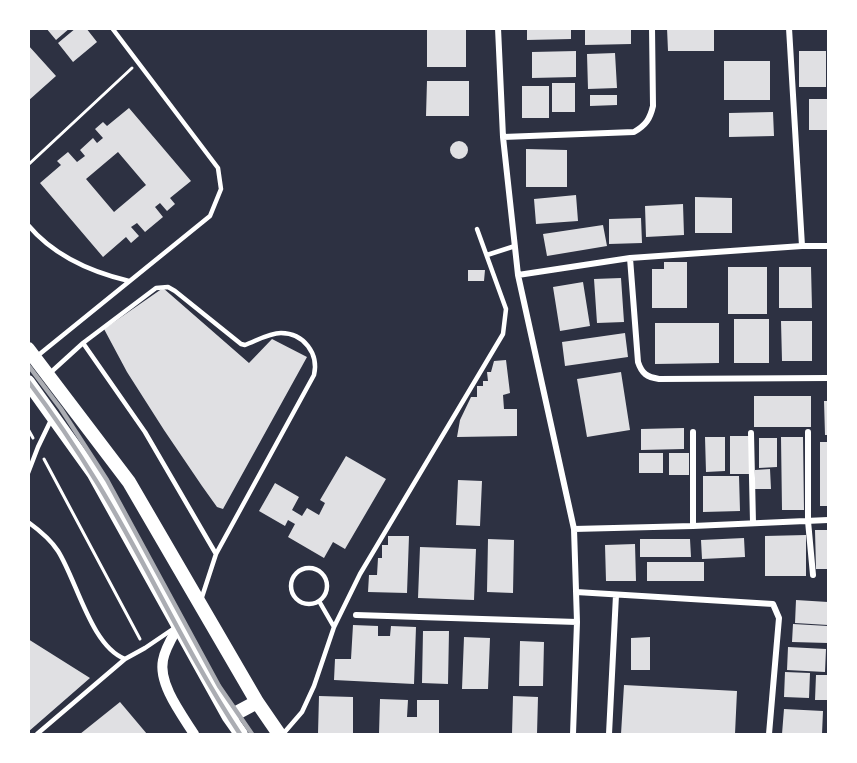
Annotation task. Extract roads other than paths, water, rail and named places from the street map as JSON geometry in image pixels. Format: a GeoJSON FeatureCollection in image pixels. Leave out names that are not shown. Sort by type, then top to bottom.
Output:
{"type":"FeatureCollection","features":[{"type":"Feature","properties":{"kind":"main road"},"geometry":{"type":"LineString","coordinates":[[32,353],[129,482],[257,702],[281,735]]}},
{"type":"Feature","properties":{"kind":"main road"},"geometry":{"type":"LineString","coordinates":[[28,382],[94,474],[241,735]]}},
{"type":"Feature","properties":{"kind":"main road"},"geometry":{"type":"LineString","coordinates":[[229,717],[257,702]]}},
{"type":"Feature","properties":{"kind":"street"},"geometry":{"type":"LineString","coordinates":[[498,28],[503,137],[518,275],[574,529],[577,622],[573,735]]}},
{"type":"Feature","properties":{"kind":"street"},"geometry":{"type":"LineString","coordinates":[[503,137],[634,132],[643,127],[650,118],[653,106],[652,28]]}},
{"type":"Feature","properties":{"kind":"street"},"geometry":{"type":"LineString","coordinates":[[789,28],[802,246]]}},
{"type":"Feature","properties":{"kind":"street"},"geometry":{"type":"LineString","coordinates":[[518,275],[630,258],[828,246]]}},
{"type":"Feature","properties":{"kind":"street"},"geometry":{"type":"LineString","coordinates":[[630,258],[638,362],[641,372],[649,377],[659,379],[828,378]]}},
{"type":"Feature","properties":{"kind":"street"},"geometry":{"type":"LineString","coordinates":[[693,432],[693,526]]}},
{"type":"Feature","properties":{"kind":"street"},"geometry":{"type":"LineString","coordinates":[[808,432],[808,520],[813,575]]}},
{"type":"Feature","properties":{"kind":"street"},"geometry":{"type":"LineString","coordinates":[[751,433],[753,523]]}},
{"type":"Feature","properties":{"kind":"street"},"geometry":{"type":"LineString","coordinates":[[574,529],[828,520]]}},
{"type":"Feature","properties":{"kind":"street"},"geometry":{"type":"LineString","coordinates":[[576,592],[773,604],[779,618],[769,735]]}},
{"type":"Feature","properties":{"kind":"street"},"geometry":{"type":"LineString","coordinates":[[609,735],[616,595]]}},
{"type":"Feature","properties":{"kind":"street"},"geometry":{"type":"LineString","coordinates":[[356,615],[577,622]]}},
{"type":"Feature","properties":{"kind":"street"},"geometry":{"type":"LineString","coordinates":[[178,625],[162,662],[163,672],[171,698],[190,733]]}},
{"type":"Feature","properties":{"kind":"lane"},"geometry":{"type":"LineString","coordinates":[[32,353],[129,281],[210,216],[221,189],[218,168],[112,28]]}},
{"type":"Feature","properties":{"kind":"lane"},"geometry":{"type":"LineString","coordinates":[[28,225],[40,238],[75,262],[105,275],[129,281]]}},
{"type":"Feature","properties":{"kind":"lane"},"geometry":{"type":"LineString","coordinates":[[281,735],[302,712],[314,687],[334,627],[360,574],[503,334],[506,309],[477,229]]}},
{"type":"Feature","properties":{"kind":"lane"},"geometry":{"type":"LineString","coordinates":[[487,255],[515,246]]}},
{"type":"Feature","properties":{"kind":"lane"},"geometry":{"type":"LineString","coordinates":[[48,374],[83,343],[156,288],[168,287],[241,344],[244,345],[271,334],[282,333],[293,335],[303,341],[313,354],[317,364],[307,390],[216,554],[200,603]]}},
{"type":"Feature","properties":{"kind":"lane"},"geometry":{"type":"LineString","coordinates":[[83,343],[145,432],[216,554]]}},
{"type":"Feature","properties":{"kind":"lane"},"geometry":{"type":"LineString","coordinates":[[28,473],[53,417]]}},
{"type":"Feature","properties":{"kind":"lane"},"geometry":{"type":"LineString","coordinates":[[28,522],[58,550],[94,626],[115,655],[125,659]]}},
{"type":"Feature","properties":{"kind":"lane"},"geometry":{"type":"LineString","coordinates":[[307,568],[323,575],[327,586],[319,601],[308,604],[297,599],[291,589],[291,583],[297,573],[307,568]]}},
{"type":"Feature","properties":{"kind":"lane"},"geometry":{"type":"LineString","coordinates":[[319,601],[334,627]]}},
{"type":"Feature","properties":{"kind":"lane"},"geometry":{"type":"LineString","coordinates":[[37,735],[125,659],[178,625]]}},
{"type":"Feature","properties":{"kind":"railway"},"geometry":{"type":"LineString","coordinates":[[28,365],[61,409],[107,480],[219,686],[252,734]]}},
{"type":"Feature","properties":{"kind":"railway"},"geometry":{"type":"LineString","coordinates":[[28,381],[98,484],[202,673],[240,734]]}}]}
